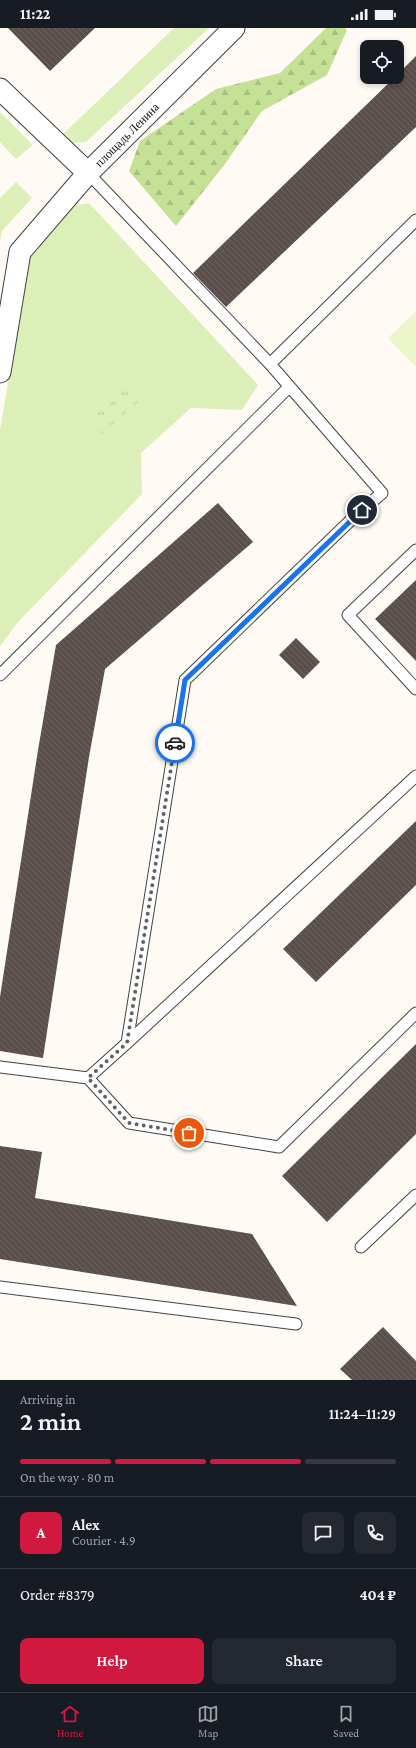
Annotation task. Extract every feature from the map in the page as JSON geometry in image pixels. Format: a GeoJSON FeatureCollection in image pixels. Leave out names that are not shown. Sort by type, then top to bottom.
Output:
{"type":"FeatureCollection","features":[{"type":"Feature","properties":{"kind":"street","name":"площадь Ленина"},"geometry":{"type":"LineString","coordinates":[[0,89],[88,173],[234,28]]}},
{"type":"Feature","properties":{"kind":"street"},"geometry":{"type":"LineString","coordinates":[[0,372],[20,252],[88,173]]}},
{"type":"Feature","properties":{"kind":"lane"},"geometry":{"type":"LineString","coordinates":[[88,173],[270,364],[382,493],[352,519],[185,680],[127,1043]]}},
{"type":"Feature","properties":{"kind":"lane"},"geometry":{"type":"LineString","coordinates":[[270,364],[416,220]]}},
{"type":"Feature","properties":{"kind":"lane"},"geometry":{"type":"LineString","coordinates":[[0,675],[289,387]]}},
{"type":"Feature","properties":{"kind":"lane"},"geometry":{"type":"LineString","coordinates":[[416,550],[348,615],[416,689]]}},
{"type":"Feature","properties":{"kind":"lane"},"geometry":{"type":"LineString","coordinates":[[88,1078],[416,776]]}},
{"type":"Feature","properties":{"kind":"lane"},"geometry":{"type":"LineString","coordinates":[[0,1067],[88,1078],[129,1123],[279,1147],[416,1013]]}},
{"type":"Feature","properties":{"kind":"lane"},"geometry":{"type":"LineString","coordinates":[[361,1247],[416,1195]]}},
{"type":"Feature","properties":{"kind":"lane"},"geometry":{"type":"LineString","coordinates":[[0,1287],[296,1324]]}},
{"type":"Feature","properties":{"kind":"green space"},"geometry":{"type":"Polygon","coordinates":[[[174,28],[209,28],[86,142],[72,143],[59,138],[174,28]]]}},
{"type":"Feature","properties":{"kind":"green space"},"geometry":{"type":"Polygon","coordinates":[[[326,28],[345,28],[347,30],[327,75],[262,111],[225,164],[176,226],[129,171],[140,141],[216,89],[280,73],[326,28]]]}},
{"type":"Feature","properties":{"kind":"green space"},"geometry":{"type":"Polygon","coordinates":[[[0,112],[33,145],[16,159],[0,142],[0,112]]]}},
{"type":"Feature","properties":{"kind":"green space"},"geometry":{"type":"Polygon","coordinates":[[[16,182],[32,198],[2,231],[0,241],[0,198],[16,182]]]}},
{"type":"Feature","properties":{"kind":"green space"},"geometry":{"type":"Polygon","coordinates":[[[89,203],[258,385],[242,410],[191,408],[141,453],[142,494],[19,621],[0,646],[0,430],[30,254],[71,206],[89,203]]]}},
{"type":"Feature","properties":{"kind":"green space"},"geometry":{"type":"Polygon","coordinates":[[[416,311],[416,367],[388,338],[416,311]]]}},
{"type":"Feature","properties":{"kind":"green space"},"geometry":{"type":"Polygon","coordinates":[[[126,382],[142,399],[102,434],[87,417],[126,382]]]}},
{"type":"Feature","properties":{"kind":"building"},"geometry":{"type":"Polygon","coordinates":[[[8,28],[95,28],[50,71],[8,28]]]}},
{"type":"Feature","properties":{"kind":"building"},"geometry":{"type":"Polygon","coordinates":[[[416,56],[416,127],[226,307],[193,273],[388,84],[404,84],[404,68],[416,56]]]}},
{"type":"Feature","properties":{"kind":"building"},"geometry":{"type":"Polygon","coordinates":[[[218,503],[253,542],[105,669],[89,757],[43,1058],[0,1051],[0,997],[38,750],[56,645],[218,503]]]}},
{"type":"Feature","properties":{"kind":"building"},"geometry":{"type":"Polygon","coordinates":[[[416,580],[416,661],[375,619],[416,580]]]}},
{"type":"Feature","properties":{"kind":"building"},"geometry":{"type":"Polygon","coordinates":[[[296,638],[320,662],[303,679],[279,655],[296,638]]]}},
{"type":"Feature","properties":{"kind":"building"},"geometry":{"type":"Polygon","coordinates":[[[416,821],[416,885],[316,982],[283,949],[416,821]]]}},
{"type":"Feature","properties":{"kind":"building"},"geometry":{"type":"Polygon","coordinates":[[[416,1044],[416,1134],[327,1222],[282,1176],[416,1044]]]}},
{"type":"Feature","properties":{"kind":"building"},"geometry":{"type":"Polygon","coordinates":[[[0,1146],[42,1152],[35,1198],[252,1234],[297,1306],[0,1259],[0,1146]]]}},
{"type":"Feature","properties":{"kind":"building"},"geometry":{"type":"Polygon","coordinates":[[[383,1327],[416,1361],[416,1380],[352,1380],[340,1369],[383,1327]]]}},
{"type":"Feature","properties":{"kind":"way so far"},"geometry":{"type":"LineString","coordinates":[[175,743],[127,1043],[88,1078],[129,1123],[189,1133]]}},
{"type":"Feature","properties":{"kind":"route"},"geometry":{"type":"LineString","coordinates":[[175,743],[185,680],[362,510]]}}]}
